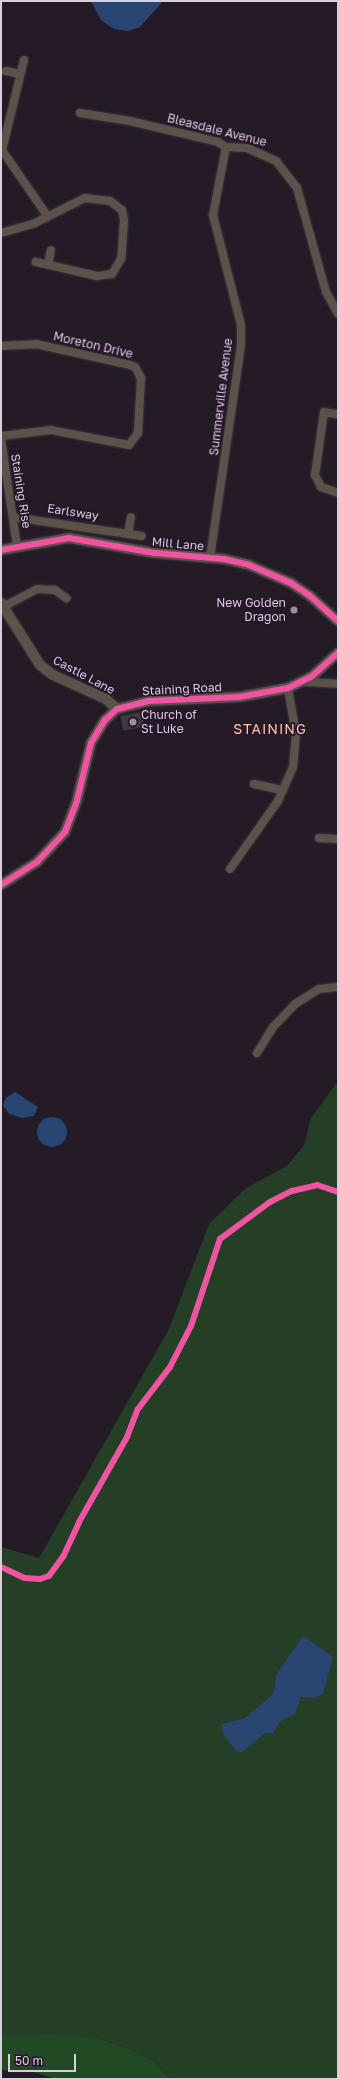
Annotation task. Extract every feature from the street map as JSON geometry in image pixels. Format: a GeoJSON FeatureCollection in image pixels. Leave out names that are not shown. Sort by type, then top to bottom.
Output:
{"type":"FeatureCollection","features":[{"type":"Feature","properties":{"kind":"street"},"geometry":{"type":"LineString","coordinates":[[24,60],[2,150],[48,217]]}},
{"type":"Feature","properties":{"kind":"street"},"geometry":{"type":"LineString","coordinates":[[6,71],[20,74]]}},
{"type":"Feature","properties":{"kind":"street","name":"Bleasdale Avenue"},"geometry":{"type":"LineString","coordinates":[[80,113],[130,121],[218,142],[226,147],[235,146],[263,153],[276,161],[292,178],[326,292],[338,314]]}},
{"type":"Feature","properties":{"kind":"street","name":"Summerville Avenue"},"geometry":{"type":"LineString","coordinates":[[210,558],[241,345],[241,326],[213,215],[226,147]]}},
{"type":"Feature","properties":{"kind":"street"},"geometry":{"type":"LineString","coordinates":[[1,233],[48,217],[91,198],[115,203],[122,210],[124,220],[121,258],[112,274],[97,276],[36,262]]}},
{"type":"Feature","properties":{"kind":"street"},"geometry":{"type":"LineString","coordinates":[[48,265],[51,250]]}},
{"type":"Feature","properties":{"kind":"street","name":"Moreton Drive"},"geometry":{"type":"LineString","coordinates":[[1,346],[36,344],[130,365],[135,367],[141,378],[138,433],[129,445],[51,430],[1,436]]}},
{"type":"Feature","properties":{"kind":"street"},"geometry":{"type":"LineString","coordinates":[[336,414],[324,412],[315,475],[321,487],[338,493]]}},
{"type":"Feature","properties":{"kind":"street","name":"Staining Rise"},"geometry":{"type":"LineString","coordinates":[[1,439],[17,546]]}},
{"type":"Feature","properties":{"kind":"street"},"geometry":{"type":"LineString","coordinates":[[128,534],[131,516]]}},
{"type":"Feature","properties":{"kind":"street","name":"Earlsway"},"geometry":{"type":"LineString","coordinates":[[13,517],[142,536]]}},
{"type":"Feature","properties":{"kind":"street","name":"Mill Lane"},"geometry":{"type":"LineString","coordinates":[[1,550],[55,539],[86,539],[141,551],[210,558],[249,565],[272,573],[309,595],[338,621]]}},
{"type":"Feature","properties":{"kind":"street"},"geometry":{"type":"LineString","coordinates":[[2,605],[37,589],[56,590],[66,598]]}},
{"type":"Feature","properties":{"kind":"street","name":"Castle Lane"},"geometry":{"type":"LineString","coordinates":[[2,605],[35,658],[46,670],[106,699],[117,709]]}},
{"type":"Feature","properties":{"kind":"street","name":"Staining Road"},"geometry":{"type":"LineString","coordinates":[[117,709],[148,702],[240,697],[288,688],[304,682],[338,653]]}},
{"type":"Feature","properties":{"kind":"street"},"geometry":{"type":"LineString","coordinates":[[304,682],[338,684]]}},
{"type":"Feature","properties":{"kind":"street"},"geometry":{"type":"LineString","coordinates":[[230,869],[284,790],[296,747],[288,688]]}},
{"type":"Feature","properties":{"kind":"street"},"geometry":{"type":"LineString","coordinates":[[1,885],[38,862],[64,832],[77,800],[91,743],[105,720],[117,709]]}},
{"type":"Feature","properties":{"kind":"street"},"geometry":{"type":"LineString","coordinates":[[254,784],[284,790]]}},
{"type":"Feature","properties":{"kind":"street"},"geometry":{"type":"LineString","coordinates":[[319,838],[338,839]]}},
{"type":"Feature","properties":{"kind":"street"},"geometry":{"type":"LineString","coordinates":[[257,1053],[273,1027],[295,1004],[319,990],[338,987]]}},
{"type":"Feature","properties":{"kind":"green space"},"geometry":{"type":"Polygon","coordinates":[[[338,1081],[338,2079],[170,2079],[153,2061],[127,2048],[97,2038],[1,2036],[1,1547],[39,1558],[169,1329],[209,1224],[246,1188],[287,1166],[304,1145],[311,1118],[338,1081]]]}},
{"type":"Feature","properties":{"kind":"green space"},"geometry":{"type":"Polygon","coordinates":[[[53,2035],[97,2038],[127,2048],[153,2061],[170,2079],[57,2079],[32,2072],[1,2070],[1,2036],[53,2035]]]}},
{"type":"Feature","properties":{"kind":"water"},"geometry":{"type":"Polygon","coordinates":[[[91,1],[163,1],[140,27],[128,31],[114,29],[101,20],[91,1]]]}},
{"type":"Feature","properties":{"kind":"water"},"geometry":{"type":"Polygon","coordinates":[[[15,1092],[38,1107],[34,1116],[22,1118],[9,1114],[3,1105],[6,1098],[15,1092]]]}},
{"type":"Feature","properties":{"kind":"water"},"geometry":{"type":"Polygon","coordinates":[[[52,1117],[63,1121],[67,1132],[63,1143],[52,1147],[41,1143],[37,1132],[41,1121],[52,1117]]]}},
{"type":"Feature","properties":{"kind":"water"},"geometry":{"type":"Polygon","coordinates":[[[303,1636],[333,1657],[323,1694],[314,1698],[301,1697],[295,1714],[281,1721],[273,1733],[265,1733],[242,1752],[236,1751],[223,1734],[222,1724],[245,1718],[269,1698],[274,1692],[276,1675],[303,1636]]]}},
{"type":"Feature","properties":{"kind":"building","name":"Church of St Luke"},"geometry":{"type":"Polygon","coordinates":[[[141,712],[144,727],[123,731],[120,716],[141,712]]]}},
{"type":"Feature","properties":{"kind":"cycle path"},"geometry":{"type":"LineString","coordinates":[[1,550],[69,538],[155,553],[224,559],[249,565],[291,583],[309,595],[338,621]]}},
{"type":"Feature","properties":{"kind":"cycle path"},"geometry":{"type":"LineString","coordinates":[[1,885],[37,862],[65,832],[77,800],[91,743],[105,720],[117,709],[148,701],[239,697],[288,688],[311,677],[338,653]]}},
{"type":"Feature","properties":{"kind":"cycle path"},"geometry":{"type":"LineString","coordinates":[[1,1567],[25,1578],[40,1579],[49,1576],[63,1557],[79,1522],[127,1437],[138,1409],[170,1367],[191,1326],[220,1239],[270,1202],[292,1191],[317,1185],[338,1192]]}},
{"type":"Feature","properties":{"kind":"place","name":"New Golden Dragon"},"geometry":{"type":"Point","coordinates":[294,610]}},
{"type":"Feature","properties":{"kind":"place","name":"Church of St Luke"},"geometry":{"type":"Point","coordinates":[133,722]}},
{"type":"Feature","properties":{"kind":"district","name":"STAINING"},"geometry":{"type":"Point","coordinates":[270,729]}}]}
